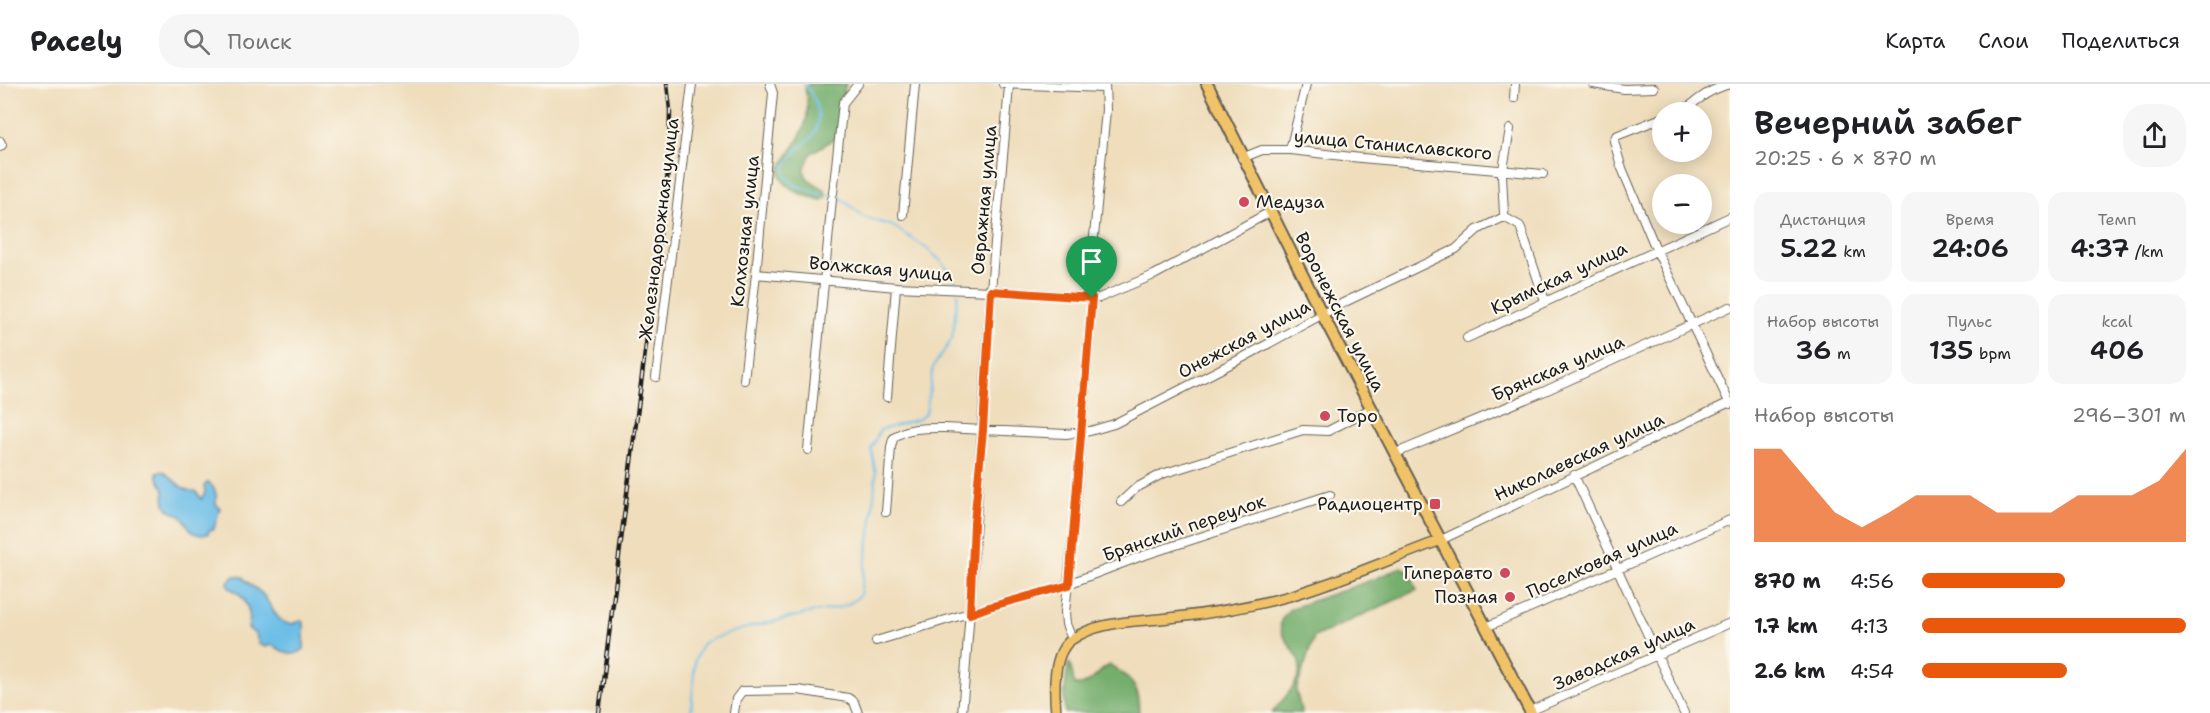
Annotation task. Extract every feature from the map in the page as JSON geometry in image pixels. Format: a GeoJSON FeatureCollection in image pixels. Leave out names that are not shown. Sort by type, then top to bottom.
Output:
{"type":"FeatureCollection","features":[{"type":"Feature","properties":{"kind":"highway","name":"Воронежская улица"},"geometry":{"type":"LineString","coordinates":[[1207,84],[1322,314],[1530,712]]}},
{"type":"Feature","properties":{"kind":"main road"},"geometry":{"type":"LineString","coordinates":[[1056,713],[1059,658],[1062,650],[1072,639],[1097,628],[1232,609],[1286,597],[1441,540]]}},
{"type":"Feature","properties":{"kind":"street","name":"Железнодорожная улица"},"geometry":{"type":"LineString","coordinates":[[656,377],[692,84]]}},
{"type":"Feature","properties":{"kind":"street","name":"Колхозная улица"},"geometry":{"type":"LineString","coordinates":[[744,380],[773,93],[771,84]]}},
{"type":"Feature","properties":{"kind":"street"},"geometry":{"type":"LineString","coordinates":[[808,450],[843,103],[858,84]]}},
{"type":"Feature","properties":{"kind":"street"},"geometry":{"type":"LineString","coordinates":[[903,214],[915,84]]}},
{"type":"Feature","properties":{"kind":"street"},"geometry":{"type":"LineString","coordinates":[[1003,84],[1104,86],[1106,110],[1065,612],[1066,624],[1072,639]]}},
{"type":"Feature","properties":{"kind":"street","name":"Овражная улица"},"geometry":{"type":"LineString","coordinates":[[962,713],[974,523],[1008,84]]}},
{"type":"Feature","properties":{"kind":"street"},"geometry":{"type":"LineString","coordinates":[[1290,150],[1306,84]]}},
{"type":"Feature","properties":{"kind":"street"},"geometry":{"type":"LineString","coordinates":[[1514,98],[1515,84]]}},
{"type":"Feature","properties":{"kind":"street"},"geometry":{"type":"LineString","coordinates":[[1593,84],[1624,89],[1654,88]]}},
{"type":"Feature","properties":{"kind":"street"},"geometry":{"type":"LineString","coordinates":[[1695,102],[1720,87],[1730,84]]}},
{"type":"Feature","properties":{"kind":"street"},"geometry":{"type":"LineString","coordinates":[[1652,122],[1616,136],[1614,141],[1621,166],[1656,249],[1730,403]]}},
{"type":"Feature","properties":{"kind":"street"},"geometry":{"type":"LineString","coordinates":[[1510,129],[1502,170],[1504,217],[1520,226],[1545,301]]}},
{"type":"Feature","properties":{"kind":"street","name":"улица Станиславского"},"geometry":{"type":"LineString","coordinates":[[1242,158],[1262,150],[1290,150],[1543,174]]}},
{"type":"Feature","properties":{"kind":"street","name":"Волжская улица"},"geometry":{"type":"LineString","coordinates":[[756,274],[896,287],[1092,298],[1108,296],[1154,275],[1270,212]]}},
{"type":"Feature","properties":{"kind":"street","name":"Онежская улица"},"geometry":{"type":"LineString","coordinates":[[886,512],[891,447],[896,435],[901,432],[929,428],[1066,434],[1081,433],[1114,424],[1322,314],[1456,249],[1477,230],[1504,217]]}},
{"type":"Feature","properties":{"kind":"street","name":"Крымская улица"},"geometry":{"type":"LineString","coordinates":[[1467,338],[1656,249],[1730,217]]}},
{"type":"Feature","properties":{"kind":"street"},"geometry":{"type":"LineString","coordinates":[[887,397],[896,287]]}},
{"type":"Feature","properties":{"kind":"street","name":"Брянская улица"},"geometry":{"type":"LineString","coordinates":[[1396,453],[1545,391],[1730,307]]}},
{"type":"Feature","properties":{"kind":"street","name":"Николаевская улица"},"geometry":{"type":"LineString","coordinates":[[1441,540],[1730,403]]}},
{"type":"Feature","properties":{"kind":"street"},"geometry":{"type":"LineString","coordinates":[[1121,501],[1136,488],[1162,474],[1303,430],[1328,431],[1372,408]]}},
{"type":"Feature","properties":{"kind":"street"},"geometry":{"type":"LineString","coordinates":[[1574,475],[1684,713]]}},
{"type":"Feature","properties":{"kind":"street","name":"Брянский переулок"},"geometry":{"type":"LineString","coordinates":[[876,641],[1069,585],[1139,557],[1330,495]]}},
{"type":"Feature","properties":{"kind":"street","name":"Поселковая улица"},"geometry":{"type":"LineString","coordinates":[[1486,627],[1730,520]]}},
{"type":"Feature","properties":{"kind":"street","name":"Заводская улица"},"geometry":{"type":"LineString","coordinates":[[1530,712],[1730,623]]}},
{"type":"Feature","properties":{"kind":"street"},"geometry":{"type":"LineString","coordinates":[[734,713],[736,699],[742,691],[798,690],[848,698],[854,702],[858,713]]}},
{"type":"Feature","properties":{"kind":"green space"},"geometry":{"type":"Polygon","coordinates":[[[808,84],[846,84],[841,101],[837,135],[833,140],[811,153],[804,170],[807,178],[825,190],[826,197],[822,200],[792,190],[780,176],[780,169],[806,122],[805,88],[808,84]]]}},
{"type":"Feature","properties":{"kind":"green space"},"geometry":{"type":"Polygon","coordinates":[[[1401,567],[1409,571],[1417,590],[1314,637],[1296,691],[1302,713],[1272,713],[1291,690],[1299,674],[1298,659],[1281,628],[1282,620],[1290,609],[1401,567]]]}},
{"type":"Feature","properties":{"kind":"green space"},"geometry":{"type":"Polygon","coordinates":[[[1070,663],[1076,685],[1091,681],[1110,665],[1124,674],[1136,689],[1139,713],[1065,713],[1064,698],[1068,664],[1070,663]]]}},
{"type":"Feature","properties":{"kind":"water"},"geometry":{"type":"Polygon","coordinates":[[[163,471],[182,487],[196,491],[201,499],[205,493],[204,486],[208,482],[213,487],[216,504],[220,508],[214,529],[209,530],[208,534],[196,534],[183,518],[167,508],[164,490],[157,475],[163,471]]]}},
{"type":"Feature","properties":{"kind":"water"},"geometry":{"type":"Polygon","coordinates":[[[234,576],[243,577],[262,593],[283,622],[288,624],[301,620],[304,623],[304,649],[292,654],[272,645],[265,647],[259,644],[256,635],[248,628],[248,610],[243,599],[229,588],[228,582],[234,576]]]}},
{"type":"Feature","properties":{"kind":"waterway"},"geometry":{"type":"LineString","coordinates":[[803,84],[815,101],[818,122],[812,137],[799,148],[785,167],[786,177],[795,185],[821,194],[838,196],[864,217],[893,226],[926,248],[942,262],[954,278],[957,287]]}},
{"type":"Feature","properties":{"kind":"waterway"},"geometry":{"type":"LineString","coordinates":[[691,713],[695,660],[703,643],[753,626],[841,607],[860,595],[871,529],[876,474],[871,449],[880,430],[919,419],[926,413],[933,367],[952,339],[958,293]]}},
{"type":"Feature","properties":{"kind":"railway"},"geometry":{"type":"LineString","coordinates":[[599,713],[669,164],[670,110],[667,84]]}},
{"type":"Feature","properties":{"kind":"place","name":"Медуза"},"geometry":{"type":"Point","coordinates":[1244,202]}},
{"type":"Feature","properties":{"kind":"place","name":"Торо"},"geometry":{"type":"Point","coordinates":[1325,416]}},
{"type":"Feature","properties":{"kind":"place","name":"Радиоцентр"},"geometry":{"type":"Point","coordinates":[1435,504]}},
{"type":"Feature","properties":{"kind":"place","name":"Гиперавто"},"geometry":{"type":"Point","coordinates":[1505,573]}},
{"type":"Feature","properties":{"kind":"place","name":"Позная"},"geometry":{"type":"Point","coordinates":[1510,597]}},
{"type":"Feature","properties":{"kind":"route"},"geometry":{"type":"LineString","coordinates":[[991,291],[1092,298],[1069,585],[970,614],[974,523],[983,430],[991,291]]}}]}
